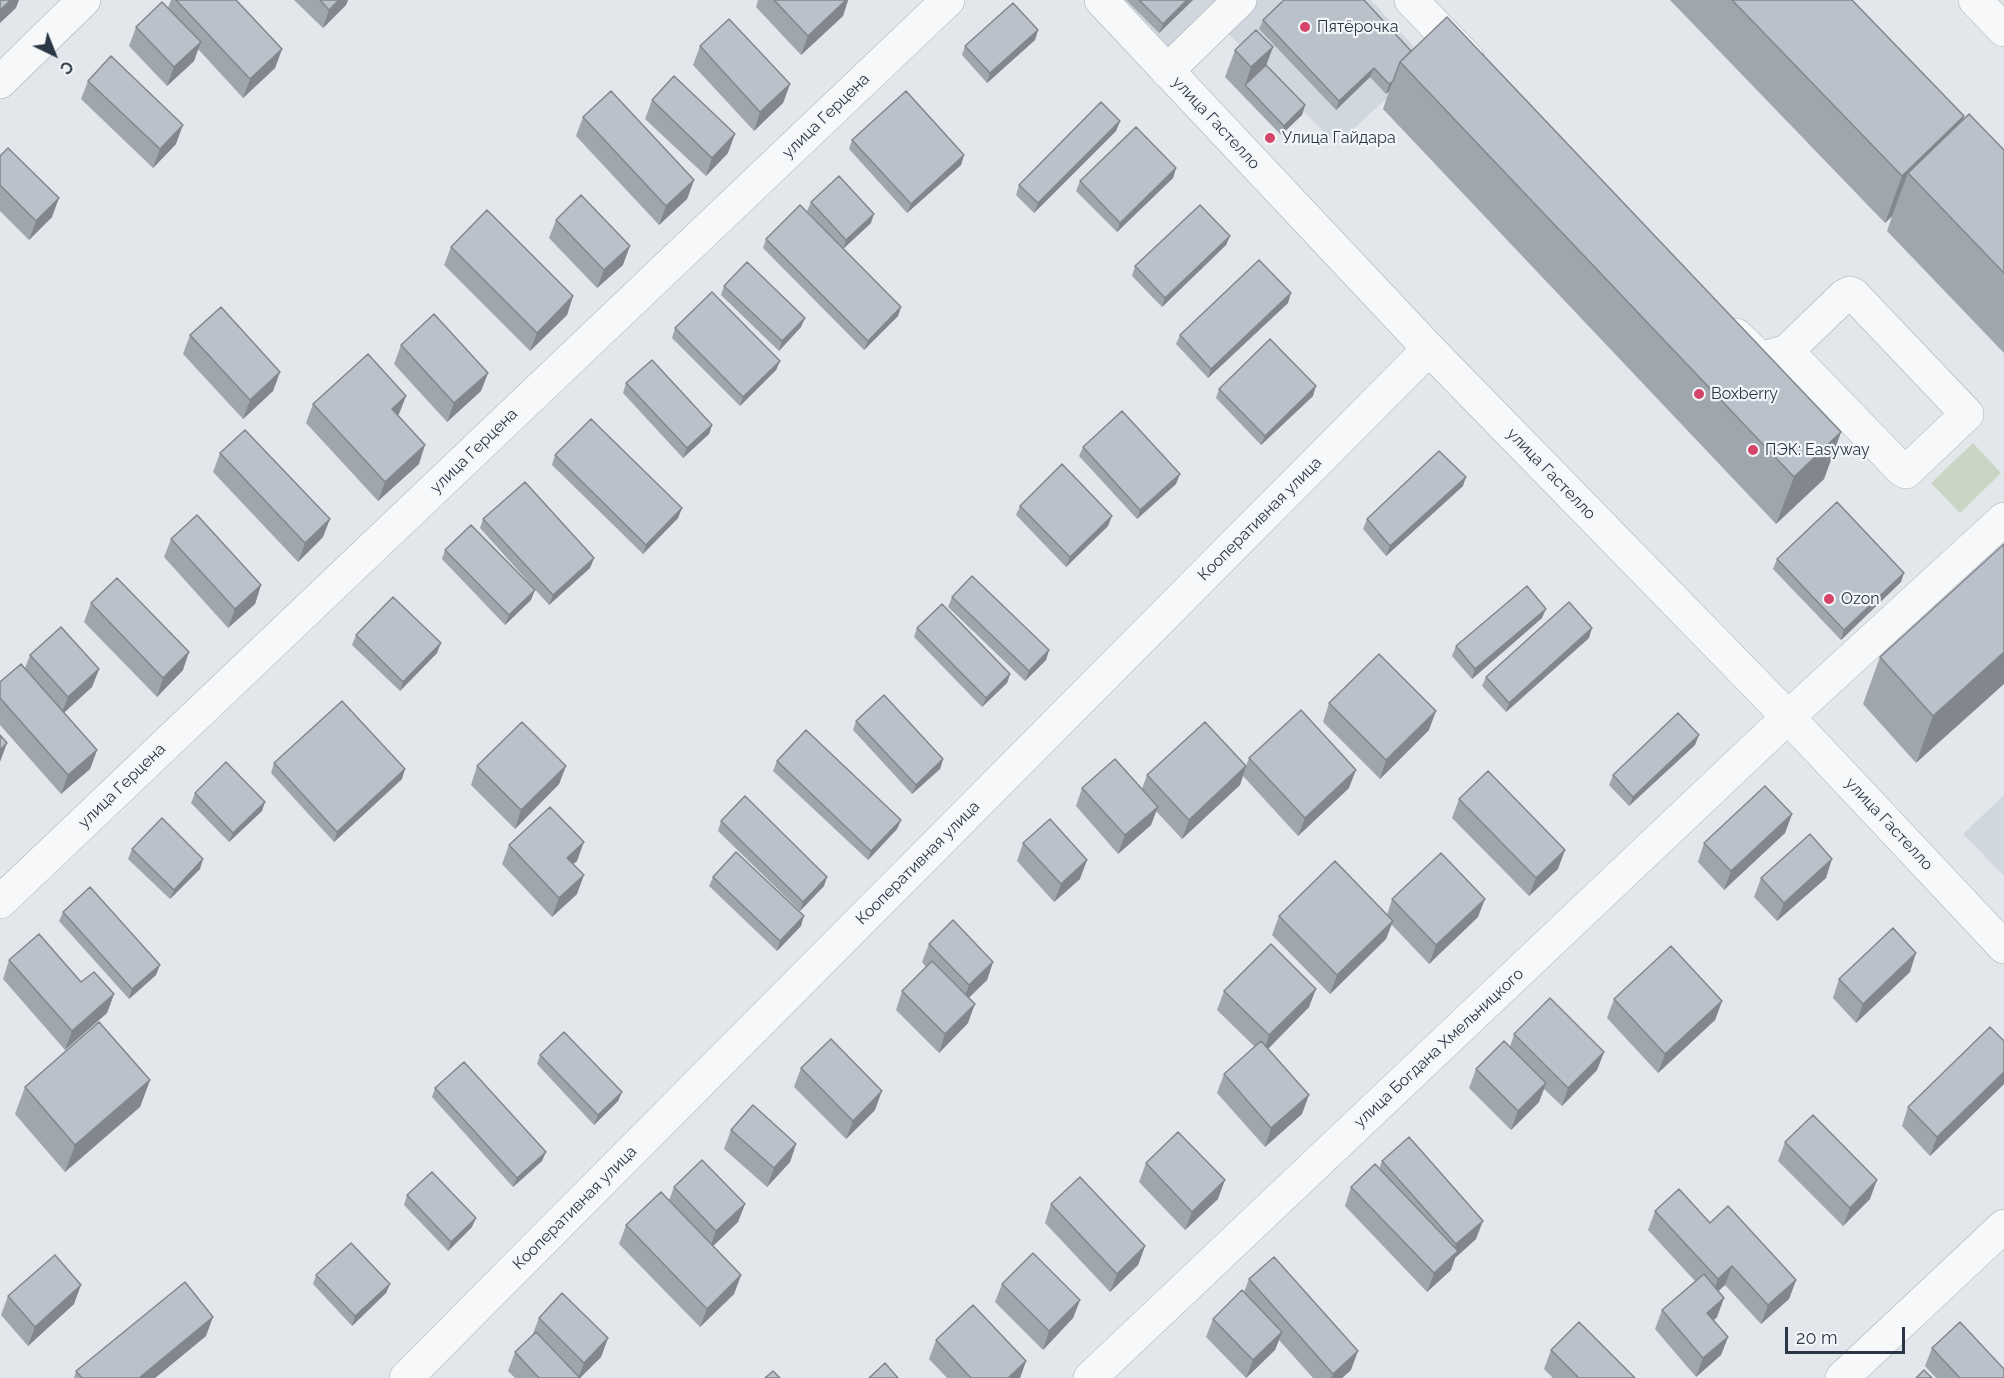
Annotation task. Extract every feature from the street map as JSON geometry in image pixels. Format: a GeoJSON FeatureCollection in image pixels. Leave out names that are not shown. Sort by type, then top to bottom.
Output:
{"type":"FeatureCollection","features":[{"type":"Feature","properties":{"kind":"street"},"geometry":{"type":"LineString","coordinates":[[0,82],[84,0]]}},
{"type":"Feature","properties":{"kind":"street","name":"улица Герцена"},"geometry":{"type":"LineString","coordinates":[[0,902],[948,0]]}},
{"type":"Feature","properties":{"kind":"street","name":"улица Гастелло"},"geometry":{"type":"LineString","coordinates":[[1101,0],[1429,349],[1788,717],[2004,947]]}},
{"type":"Feature","properties":{"kind":"street"},"geometry":{"type":"LineString","coordinates":[[1167,71],[1240,0]]}},
{"type":"Feature","properties":{"kind":"street"},"geometry":{"type":"LineString","coordinates":[[1411,0],[1485,76]]}},
{"type":"Feature","properties":{"kind":"street"},"geometry":{"type":"LineString","coordinates":[[1975,0],[2004,30]]}},
{"type":"Feature","properties":{"kind":"street"},"geometry":{"type":"LineString","coordinates":[[1714,312],[1754,355],[1761,359],[1787,351],[1844,296],[1850,293],[1967,414],[1906,472],[1900,469],[1787,351]]}},
{"type":"Feature","properties":{"kind":"street","name":"Кооперативная улица"},"geometry":{"type":"LineString","coordinates":[[406,1378],[1429,349]]}},
{"type":"Feature","properties":{"kind":"street","name":"улица Богдана Хмельницкого"},"geometry":{"type":"LineString","coordinates":[[1090,1378],[1788,717],[2004,519]]}},
{"type":"Feature","properties":{"kind":"street"},"geometry":{"type":"LineString","coordinates":[[1842,1378],[2004,1226]]}},
{"type":"Feature","properties":{"kind":"shaded area"},"geometry":{"type":"Polygon","coordinates":[[[1118,0],[1371,0],[1427,61],[1336,145],[1225,30],[1185,69],[1118,0]]]}},
{"type":"Feature","properties":{"kind":"shaded area"},"geometry":{"type":"Polygon","coordinates":[[[2004,795],[2004,876],[1963,834],[2004,795]]]}},
{"type":"Feature","properties":{"kind":"green space"},"geometry":{"type":"Polygon","coordinates":[[[1973,443],[2001,473],[1960,513],[1931,483],[1973,443]]]}},
{"type":"Feature","properties":{"kind":"building"},"geometry":{"type":"Polygon","coordinates":[[[0,0],[11,0],[0,10],[0,0]]]}},
{"type":"Feature","properties":{"kind":"building"},"geometry":{"type":"Polygon","coordinates":[[[176,0],[236,0],[282,49],[250,79],[176,0]]]}},
{"type":"Feature","properties":{"kind":"building"},"geometry":{"type":"Polygon","coordinates":[[[320,0],[339,0],[329,10],[320,0]]]}},
{"type":"Feature","properties":{"kind":"building"},"geometry":{"type":"Polygon","coordinates":[[[774,0],[846,0],[808,36],[774,0]]]}},
{"type":"Feature","properties":{"kind":"building"},"geometry":{"type":"Polygon","coordinates":[[[1139,0],[1187,0],[1163,24],[1139,0]]]}},
{"type":"Feature","properties":{"kind":"building"},"geometry":{"type":"Polygon","coordinates":[[[1284,0],[1364,0],[1411,51],[1400,62],[1393,81],[1389,84],[1374,68],[1339,101],[1263,20],[1284,0]]]}},
{"type":"Feature","properties":{"kind":"building"},"geometry":{"type":"Polygon","coordinates":[[[1732,0],[1852,0],[1964,116],[1902,176],[1732,0]]]}},
{"type":"Feature","properties":{"kind":"building"},"geometry":{"type":"Polygon","coordinates":[[[162,2],[201,42],[174,67],[136,27],[162,2]]]}},
{"type":"Feature","properties":{"kind":"building"},"geometry":{"type":"Polygon","coordinates":[[[1013,3],[1038,30],[990,73],[965,46],[1013,3]]]}},
{"type":"Feature","properties":{"kind":"building"},"geometry":{"type":"Polygon","coordinates":[[[1447,17],[1841,432],[1794,477],[1400,62],[1447,17]]]}},
{"type":"Feature","properties":{"kind":"building"},"geometry":{"type":"Polygon","coordinates":[[[729,19],[790,84],[760,112],[700,46],[729,19]]]}},
{"type":"Feature","properties":{"kind":"building"},"geometry":{"type":"Polygon","coordinates":[[[1256,30],[1273,47],[1251,67],[1235,50],[1256,30]]]}},
{"type":"Feature","properties":{"kind":"building"},"geometry":{"type":"Polygon","coordinates":[[[111,56],[183,125],[160,149],[88,81],[111,56]]]}},
{"type":"Feature","properties":{"kind":"building"},"geometry":{"type":"Polygon","coordinates":[[[1266,65],[1305,105],[1284,126],[1245,85],[1266,65]]]}},
{"type":"Feature","properties":{"kind":"building"},"geometry":{"type":"Polygon","coordinates":[[[674,76],[735,134],[712,158],[652,100],[674,76]]]}},
{"type":"Feature","properties":{"kind":"building"},"geometry":{"type":"Polygon","coordinates":[[[611,91],[694,180],[666,206],[583,117],[611,91]]]}},
{"type":"Feature","properties":{"kind":"building"},"geometry":{"type":"Polygon","coordinates":[[[906,91],[964,155],[911,204],[852,140],[906,91]]]}},
{"type":"Feature","properties":{"kind":"building"},"geometry":{"type":"Polygon","coordinates":[[[1101,102],[1120,121],[1038,203],[1019,185],[1101,102]]]}},
{"type":"Feature","properties":{"kind":"building"},"geometry":{"type":"Polygon","coordinates":[[[1969,114],[2004,150],[2004,273],[1908,173],[1969,114]]]}},
{"type":"Feature","properties":{"kind":"building"},"geometry":{"type":"Polygon","coordinates":[[[1136,127],[1176,168],[1120,223],[1080,181],[1136,127]]]}},
{"type":"Feature","properties":{"kind":"building"},"geometry":{"type":"Polygon","coordinates":[[[8,148],[59,198],[36,221],[0,185],[0,156],[8,148]]]}},
{"type":"Feature","properties":{"kind":"building"},"geometry":{"type":"Polygon","coordinates":[[[839,176],[874,214],[846,240],[811,202],[839,176]]]}},
{"type":"Feature","properties":{"kind":"building"},"geometry":{"type":"Polygon","coordinates":[[[581,195],[630,246],[604,270],[556,220],[581,195]]]}},
{"type":"Feature","properties":{"kind":"building"},"geometry":{"type":"Polygon","coordinates":[[[800,205],[901,307],[868,341],[766,239],[800,205]]]}},
{"type":"Feature","properties":{"kind":"building"},"geometry":{"type":"Polygon","coordinates":[[[1200,205],[1230,236],[1165,298],[1135,266],[1200,205]]]}},
{"type":"Feature","properties":{"kind":"building"},"geometry":{"type":"Polygon","coordinates":[[[487,210],[573,296],[537,333],[451,247],[487,210]]]}},
{"type":"Feature","properties":{"kind":"building"},"geometry":{"type":"Polygon","coordinates":[[[1259,260],[1291,293],[1211,369],[1180,335],[1259,260]]]}},
{"type":"Feature","properties":{"kind":"building"},"geometry":{"type":"Polygon","coordinates":[[[747,262],[805,318],[782,341],[724,286],[747,262]]]}},
{"type":"Feature","properties":{"kind":"building"},"geometry":{"type":"Polygon","coordinates":[[[712,292],[780,361],[743,397],[675,328],[712,292]]]}},
{"type":"Feature","properties":{"kind":"building"},"geometry":{"type":"Polygon","coordinates":[[[221,307],[280,372],[250,400],[190,335],[221,307]]]}},
{"type":"Feature","properties":{"kind":"building"},"geometry":{"type":"Polygon","coordinates":[[[434,314],[488,373],[454,403],[401,345],[434,314]]]}},
{"type":"Feature","properties":{"kind":"building"},"geometry":{"type":"Polygon","coordinates":[[[1270,339],[1316,386],[1265,436],[1219,389],[1270,339]]]}},
{"type":"Feature","properties":{"kind":"building"},"geometry":{"type":"Polygon","coordinates":[[[368,354],[406,396],[392,409],[425,445],[385,482],[313,404],[368,354]]]}},
{"type":"Feature","properties":{"kind":"building"},"geometry":{"type":"Polygon","coordinates":[[[652,360],[712,425],[687,448],[626,383],[652,360]]]}},
{"type":"Feature","properties":{"kind":"building"},"geometry":{"type":"Polygon","coordinates":[[[1122,411],[1180,474],[1140,510],[1083,447],[1122,411]]]}},
{"type":"Feature","properties":{"kind":"building"},"geometry":{"type":"Polygon","coordinates":[[[591,419],[682,508],[646,545],[555,455],[591,419]]]}},
{"type":"Feature","properties":{"kind":"building"},"geometry":{"type":"Polygon","coordinates":[[[245,430],[330,519],[305,543],[220,453],[245,430]]]}},
{"type":"Feature","properties":{"kind":"building"},"geometry":{"type":"Polygon","coordinates":[[[1439,451],[1466,477],[1390,546],[1367,519],[1439,451]]]}},
{"type":"Feature","properties":{"kind":"building"},"geometry":{"type":"Polygon","coordinates":[[[1062,464],[1112,516],[1070,557],[1020,506],[1062,464]]]}},
{"type":"Feature","properties":{"kind":"building"},"geometry":{"type":"Polygon","coordinates":[[[525,482],[594,558],[553,595],[483,519],[525,482]]]}},
{"type":"Feature","properties":{"kind":"building"},"geometry":{"type":"Polygon","coordinates":[[[1837,502],[1904,573],[1844,630],[1777,559],[1837,502]]]}},
{"type":"Feature","properties":{"kind":"building"},"geometry":{"type":"Polygon","coordinates":[[[197,515],[261,585],[235,609],[171,539],[197,515]]]}},
{"type":"Feature","properties":{"kind":"building"},"geometry":{"type":"Polygon","coordinates":[[[471,525],[535,590],[509,615],[445,550],[471,525]]]}},
{"type":"Feature","properties":{"kind":"building"},"geometry":{"type":"Polygon","coordinates":[[[2004,544],[2004,652],[1933,716],[1880,657],[2004,544]]]}},
{"type":"Feature","properties":{"kind":"building"},"geometry":{"type":"Polygon","coordinates":[[[972,576],[1049,650],[1029,671],[952,597],[972,576]]]}},
{"type":"Feature","properties":{"kind":"building"},"geometry":{"type":"Polygon","coordinates":[[[117,578],[189,652],[163,678],[91,603],[117,578]]]}},
{"type":"Feature","properties":{"kind":"building"},"geometry":{"type":"Polygon","coordinates":[[[1527,586],[1546,609],[1475,669],[1456,646],[1527,586]]]}},
{"type":"Feature","properties":{"kind":"building"},"geometry":{"type":"Polygon","coordinates":[[[393,597],[441,643],[403,682],[356,635],[393,597]]]}},
{"type":"Feature","properties":{"kind":"building"},"geometry":{"type":"Polygon","coordinates":[[[1569,602],[1592,628],[1509,703],[1486,677],[1569,602]]]}},
{"type":"Feature","properties":{"kind":"building"},"geometry":{"type":"Polygon","coordinates":[[[942,604],[1010,674],[986,698],[917,628],[942,604]]]}},
{"type":"Feature","properties":{"kind":"building"},"geometry":{"type":"Polygon","coordinates":[[[61,627],[99,669],[68,697],[30,655],[61,627]]]}},
{"type":"Feature","properties":{"kind":"building"},"geometry":{"type":"Polygon","coordinates":[[[1379,654],[1436,711],[1386,760],[1329,703],[1379,654]]]}},
{"type":"Feature","properties":{"kind":"building"},"geometry":{"type":"Polygon","coordinates":[[[21,664],[97,750],[68,775],[0,698],[0,682],[21,664]]]}},
{"type":"Feature","properties":{"kind":"building"},"geometry":{"type":"Polygon","coordinates":[[[884,695],[943,759],[916,785],[856,721],[884,695]]]}},
{"type":"Feature","properties":{"kind":"building"},"geometry":{"type":"Polygon","coordinates":[[[342,701],[405,769],[337,832],[274,763],[342,701]]]}},
{"type":"Feature","properties":{"kind":"building"},"geometry":{"type":"Polygon","coordinates":[[[1301,710],[1356,770],[1305,818],[1249,758],[1301,710]]]}},
{"type":"Feature","properties":{"kind":"building"},"geometry":{"type":"Polygon","coordinates":[[[1678,713],[1699,735],[1633,797],[1613,775],[1678,713]]]}},
{"type":"Feature","properties":{"kind":"building"},"geometry":{"type":"Polygon","coordinates":[[[522,722],[566,766],[521,810],[477,766],[522,722]]]}},
{"type":"Feature","properties":{"kind":"building"},"geometry":{"type":"Polygon","coordinates":[[[1205,722],[1246,766],[1189,820],[1147,775],[1205,722]]]}},
{"type":"Feature","properties":{"kind":"building"},"geometry":{"type":"Polygon","coordinates":[[[806,730],[901,820],[871,851],[777,761],[806,730]]]}},
{"type":"Feature","properties":{"kind":"building"},"geometry":{"type":"Polygon","coordinates":[[[0,735],[7,743],[0,750],[0,735]]]}},
{"type":"Feature","properties":{"kind":"building"},"geometry":{"type":"Polygon","coordinates":[[[1115,759],[1158,807],[1125,835],[1082,788],[1115,759]]]}},
{"type":"Feature","properties":{"kind":"building"},"geometry":{"type":"Polygon","coordinates":[[[226,762],[265,802],[233,833],[195,793],[226,762]]]}},
{"type":"Feature","properties":{"kind":"building"},"geometry":{"type":"Polygon","coordinates":[[[1488,771],[1565,850],[1536,878],[1459,799],[1488,771]]]}},
{"type":"Feature","properties":{"kind":"building"},"geometry":{"type":"Polygon","coordinates":[[[1765,786],[1792,814],[1731,871],[1704,843],[1765,786]]]}},
{"type":"Feature","properties":{"kind":"building"},"geometry":{"type":"Polygon","coordinates":[[[745,796],[827,877],[803,902],[721,821],[745,796]]]}},
{"type":"Feature","properties":{"kind":"building"},"geometry":{"type":"Polygon","coordinates":[[[550,807],[584,842],[567,858],[584,875],[559,898],[509,845],[550,807]]]}},
{"type":"Feature","properties":{"kind":"building"},"geometry":{"type":"Polygon","coordinates":[[[162,818],[203,859],[174,890],[132,849],[162,818]]]}},
{"type":"Feature","properties":{"kind":"building"},"geometry":{"type":"Polygon","coordinates":[[[1050,819],[1087,860],[1061,884],[1023,843],[1050,819]]]}},
{"type":"Feature","properties":{"kind":"building"},"geometry":{"type":"Polygon","coordinates":[[[1810,834],[1832,859],[1784,903],[1761,878],[1810,834]]]}},
{"type":"Feature","properties":{"kind":"building"},"geometry":{"type":"Polygon","coordinates":[[[736,852],[804,916],[780,941],[713,877],[736,852]]]}},
{"type":"Feature","properties":{"kind":"building"},"geometry":{"type":"Polygon","coordinates":[[[1441,853],[1485,899],[1436,945],[1392,899],[1441,853]]]}},
{"type":"Feature","properties":{"kind":"building"},"geometry":{"type":"Polygon","coordinates":[[[1335,861],[1393,921],[1337,975],[1279,916],[1335,861]]]}},
{"type":"Feature","properties":{"kind":"building"},"geometry":{"type":"Polygon","coordinates":[[[90,887],[160,965],[132,989],[63,912],[90,887]]]}},
{"type":"Feature","properties":{"kind":"building"},"geometry":{"type":"Polygon","coordinates":[[[953,920],[993,962],[969,985],[929,944],[953,920]]]}},
{"type":"Feature","properties":{"kind":"building"},"geometry":{"type":"Polygon","coordinates":[[[1893,928],[1916,953],[1863,1004],[1839,979],[1893,928]]]}},
{"type":"Feature","properties":{"kind":"building"},"geometry":{"type":"Polygon","coordinates":[[[39,934],[81,982],[94,972],[114,994],[72,1031],[9,960],[39,934]]]}},
{"type":"Feature","properties":{"kind":"building"},"geometry":{"type":"Polygon","coordinates":[[[1271,944],[1316,989],[1269,1035],[1224,991],[1271,944]]]}},
{"type":"Feature","properties":{"kind":"building"},"geometry":{"type":"Polygon","coordinates":[[[1671,946],[1722,1001],[1665,1054],[1614,999],[1671,946]]]}},
{"type":"Feature","properties":{"kind":"building"},"geometry":{"type":"Polygon","coordinates":[[[932,961],[975,1004],[945,1034],[902,991],[932,961]]]}},
{"type":"Feature","properties":{"kind":"building"},"geometry":{"type":"Polygon","coordinates":[[[1550,998],[1604,1052],[1568,1088],[1514,1034],[1550,998]]]}},
{"type":"Feature","properties":{"kind":"building"},"geometry":{"type":"Polygon","coordinates":[[[99,1022],[150,1080],[75,1145],[25,1087],[99,1022]]]}},
{"type":"Feature","properties":{"kind":"building"},"geometry":{"type":"Polygon","coordinates":[[[1990,1027],[2004,1041],[2004,1072],[1937,1137],[1908,1107],[1990,1027]]]}},
{"type":"Feature","properties":{"kind":"building"},"geometry":{"type":"Polygon","coordinates":[[[564,1032],[622,1092],[598,1115],[540,1055],[564,1032]]]}},
{"type":"Feature","properties":{"kind":"building"},"geometry":{"type":"Polygon","coordinates":[[[831,1039],[882,1091],[853,1121],[801,1068],[831,1039]]]}},
{"type":"Feature","properties":{"kind":"building"},"geometry":{"type":"Polygon","coordinates":[[[1261,1041],[1309,1095],[1271,1128],[1224,1074],[1261,1041]]]}},
{"type":"Feature","properties":{"kind":"building"},"geometry":{"type":"Polygon","coordinates":[[[1504,1041],[1546,1083],[1518,1111],[1476,1069],[1504,1041]]]}},
{"type":"Feature","properties":{"kind":"building"},"geometry":{"type":"Polygon","coordinates":[[[464,1062],[546,1152],[517,1178],[435,1088],[464,1062]]]}},
{"type":"Feature","properties":{"kind":"building"},"geometry":{"type":"Polygon","coordinates":[[[753,1105],[796,1144],[774,1168],[731,1130],[753,1105]]]}},
{"type":"Feature","properties":{"kind":"building"},"geometry":{"type":"Polygon","coordinates":[[[1813,1115],[1877,1180],[1850,1208],[1785,1142],[1813,1115]]]}},
{"type":"Feature","properties":{"kind":"building"},"geometry":{"type":"Polygon","coordinates":[[[1178,1132],[1225,1180],[1192,1212],[1146,1163],[1178,1132]]]}},
{"type":"Feature","properties":{"kind":"building"},"geometry":{"type":"Polygon","coordinates":[[[1409,1137],[1483,1221],[1456,1244],[1382,1161],[1409,1137]]]}},
{"type":"Feature","properties":{"kind":"building"},"geometry":{"type":"Polygon","coordinates":[[[702,1160],[745,1204],[716,1231],[674,1187],[702,1160]]]}},
{"type":"Feature","properties":{"kind":"building"},"geometry":{"type":"Polygon","coordinates":[[[1375,1164],[1458,1251],[1434,1273],[1351,1187],[1375,1164]]]}},
{"type":"Feature","properties":{"kind":"building"},"geometry":{"type":"Polygon","coordinates":[[[432,1172],[476,1218],[451,1242],[407,1195],[432,1172]]]}},
{"type":"Feature","properties":{"kind":"building"},"geometry":{"type":"Polygon","coordinates":[[[1080,1177],[1145,1246],[1117,1274],[1051,1204],[1080,1177]]]}},
{"type":"Feature","properties":{"kind":"building"},"geometry":{"type":"Polygon","coordinates":[[[1679,1189],[1710,1223],[1728,1206],[1796,1280],[1768,1305],[1732,1266],[1718,1279],[1655,1211],[1679,1189]]]}},
{"type":"Feature","properties":{"kind":"building"},"geometry":{"type":"Polygon","coordinates":[[[661,1192],[741,1275],[707,1309],[626,1225],[661,1192]]]}},
{"type":"Feature","properties":{"kind":"building"},"geometry":{"type":"Polygon","coordinates":[[[351,1243],[390,1284],[355,1316],[316,1275],[351,1243]]]}},
{"type":"Feature","properties":{"kind":"building"},"geometry":{"type":"Polygon","coordinates":[[[1033,1253],[1080,1300],[1049,1331],[1002,1284],[1033,1253]]]}},
{"type":"Feature","properties":{"kind":"building"},"geometry":{"type":"Polygon","coordinates":[[[55,1255],[81,1285],[35,1327],[8,1296],[55,1255]]]}},
{"type":"Feature","properties":{"kind":"building"},"geometry":{"type":"Polygon","coordinates":[[[1274,1257],[1358,1351],[1333,1374],[1249,1279],[1274,1257]]]}},
{"type":"Feature","properties":{"kind":"building"},"geometry":{"type":"Polygon","coordinates":[[[1704,1274],[1724,1298],[1707,1313],[1728,1337],[1703,1358],[1662,1310],[1704,1274]]]}},
{"type":"Feature","properties":{"kind":"building"},"geometry":{"type":"Polygon","coordinates":[[[185,1282],[213,1317],[139,1378],[82,1378],[76,1371],[185,1282]]]}},
{"type":"Feature","properties":{"kind":"building"},"geometry":{"type":"Polygon","coordinates":[[[1242,1290],[1282,1332],[1253,1360],[1213,1319],[1242,1290]]]}},
{"type":"Feature","properties":{"kind":"building"},"geometry":{"type":"Polygon","coordinates":[[[562,1293],[608,1338],[584,1363],[539,1318],[562,1293]]]}},
{"type":"Feature","properties":{"kind":"building"},"geometry":{"type":"Polygon","coordinates":[[[973,1305],[1026,1361],[1008,1378],[971,1378],[936,1340],[973,1305]]]}},
{"type":"Feature","properties":{"kind":"building"},"geometry":{"type":"Polygon","coordinates":[[[1579,1322],[1635,1378],[1579,1378],[1551,1350],[1579,1322]]]}},
{"type":"Feature","properties":{"kind":"building"},"geometry":{"type":"Polygon","coordinates":[[[1960,1322],[2004,1369],[2004,1378],[1960,1378],[1932,1348],[1960,1322]]]}},
{"type":"Feature","properties":{"kind":"building"},"geometry":{"type":"Polygon","coordinates":[[[536,1332],[580,1378],[539,1378],[515,1352],[536,1332]]]}},
{"type":"Feature","properties":{"kind":"building"},"geometry":{"type":"Polygon","coordinates":[[[885,1363],[898,1378],[869,1378],[885,1363]]]}},
{"type":"Feature","properties":{"kind":"building"},"geometry":{"type":"Polygon","coordinates":[[[1924,1370],[1932,1378],[1916,1378],[1924,1370]]]}},
{"type":"Feature","properties":{"kind":"building"},"geometry":{"type":"Polygon","coordinates":[[[773,1371],[780,1378],[765,1378],[773,1371]]]}},
{"type":"Feature","properties":{"kind":"place","name":"Пятёрочка"},"geometry":{"type":"Point","coordinates":[1305,27]}},
{"type":"Feature","properties":{"kind":"place","name":"Улица Гайдара"},"geometry":{"type":"Point","coordinates":[1270,138]}},
{"type":"Feature","properties":{"kind":"place","name":"Boxberry"},"geometry":{"type":"Point","coordinates":[1699,394]}},
{"type":"Feature","properties":{"kind":"place","name":"ПЭК: Easyway"},"geometry":{"type":"Point","coordinates":[1753,450]}},
{"type":"Feature","properties":{"kind":"place","name":"Ozon"},"geometry":{"type":"Point","coordinates":[1829,599]}}]}
